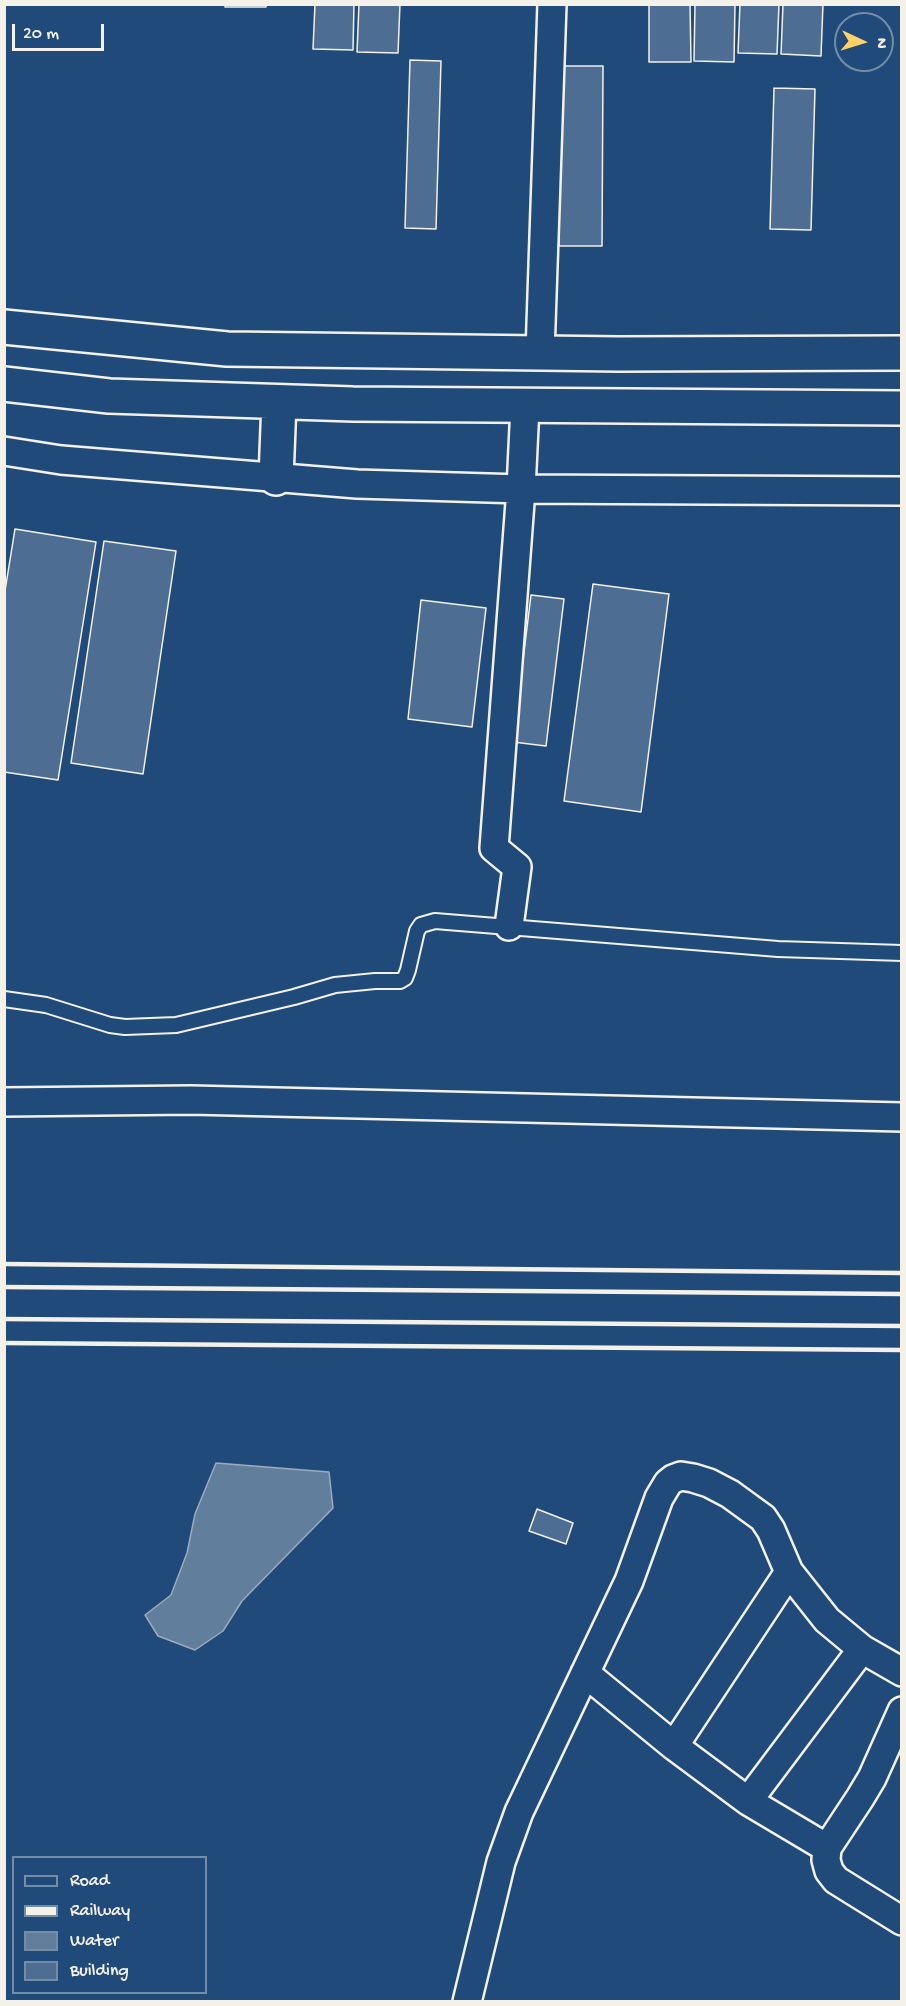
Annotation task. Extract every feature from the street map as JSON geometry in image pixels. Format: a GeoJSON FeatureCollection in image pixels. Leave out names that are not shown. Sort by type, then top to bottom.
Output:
{"type":"FeatureCollection","features":[{"type":"Feature","properties":{"kind":"street"},"geometry":{"type":"LineString","coordinates":[[540,353],[552,4]]}},
{"type":"Feature","properties":{"kind":"street"},"geometry":{"type":"LineString","coordinates":[[4,327],[226,350],[902,353]]}},
{"type":"Feature","properties":{"kind":"street"},"geometry":{"type":"LineString","coordinates":[[4,384],[109,396],[279,402],[902,408]]}},
{"type":"Feature","properties":{"kind":"street"},"geometry":{"type":"LineString","coordinates":[[276,478],[279,402]]}},
{"type":"Feature","properties":{"kind":"street"},"geometry":{"type":"LineString","coordinates":[[509,926],[517,867],[494,848],[521,489],[525,406]]}},
{"type":"Feature","properties":{"kind":"street"},"geometry":{"type":"LineString","coordinates":[[4,451],[61,460],[357,484],[521,489],[902,491]]}},
{"type":"Feature","properties":{"kind":"street"},"geometry":{"type":"LineString","coordinates":[[4,1102],[191,1100],[902,1117]]}},
{"type":"Feature","properties":{"kind":"street"},"geometry":{"type":"LineString","coordinates":[[467,2001],[501,1862],[519,1812],[629,1581],[659,1498],[673,1479],[681,1476],[709,1483],[763,1518],[771,1530],[789,1572],[827,1620],[862,1649],[902,1672]]}},
{"type":"Feature","properties":{"kind":"street"},"geometry":{"type":"LineString","coordinates":[[674,1746],[789,1572]]}},
{"type":"Feature","properties":{"kind":"street"},"geometry":{"type":"LineString","coordinates":[[748,1801],[862,1649]]}},
{"type":"Feature","properties":{"kind":"street"},"geometry":{"type":"LineString","coordinates":[[585,1673],[674,1746],[748,1801],[827,1848]]}},
{"type":"Feature","properties":{"kind":"street"},"geometry":{"type":"LineString","coordinates":[[902,1711],[860,1798],[827,1848],[826,1860],[829,1871],[836,1880],[902,1921]]}},
{"type":"Feature","properties":{"kind":"lane"},"geometry":{"type":"LineString","coordinates":[[4,999],[46,1005],[110,1025],[125,1027],[176,1025],[335,986],[375,981],[400,981],[405,978],[408,970],[417,931],[426,922],[435,921],[778,950],[902,953]]}},
{"type":"Feature","properties":{"kind":"water"},"geometry":{"type":"Polygon","coordinates":[[[216,1463],[329,1472],[333,1508],[242,1601],[223,1631],[195,1650],[158,1636],[145,1615],[171,1595],[187,1553],[195,1514],[216,1463]]]}},
{"type":"Feature","properties":{"kind":"building"},"geometry":{"type":"Polygon","coordinates":[[[225,4],[266,4],[266,7],[225,7],[225,4]]]}},
{"type":"Feature","properties":{"kind":"building"},"geometry":{"type":"Polygon","coordinates":[[[315,4],[354,4],[353,50],[313,49],[315,4]]]}},
{"type":"Feature","properties":{"kind":"building"},"geometry":{"type":"Polygon","coordinates":[[[359,4],[400,4],[398,53],[357,52],[359,4]]]}},
{"type":"Feature","properties":{"kind":"building"},"geometry":{"type":"Polygon","coordinates":[[[649,4],[690,4],[691,62],[649,62],[649,4]]]}},
{"type":"Feature","properties":{"kind":"building"},"geometry":{"type":"Polygon","coordinates":[[[695,4],[735,4],[734,62],[694,61],[695,4]]]}},
{"type":"Feature","properties":{"kind":"building"},"geometry":{"type":"Polygon","coordinates":[[[740,4],[779,4],[777,54],[738,53],[740,4]]]}},
{"type":"Feature","properties":{"kind":"building"},"geometry":{"type":"Polygon","coordinates":[[[783,4],[823,4],[821,56],[781,54],[783,4]]]}},
{"type":"Feature","properties":{"kind":"building"},"geometry":{"type":"Polygon","coordinates":[[[410,60],[441,61],[436,229],[405,228],[410,60]]]}},
{"type":"Feature","properties":{"kind":"building"},"geometry":{"type":"Polygon","coordinates":[[[561,66],[603,66],[602,246],[559,246],[561,66]]]}},
{"type":"Feature","properties":{"kind":"building"},"geometry":{"type":"Polygon","coordinates":[[[774,88],[815,89],[811,230],[770,229],[774,88]]]}},
{"type":"Feature","properties":{"kind":"building"},"geometry":{"type":"Polygon","coordinates":[[[15,529],[96,542],[58,780],[4,772],[4,597],[15,529]]]}},
{"type":"Feature","properties":{"kind":"building"},"geometry":{"type":"Polygon","coordinates":[[[104,541],[176,551],[143,774],[71,763],[104,541]]]}},
{"type":"Feature","properties":{"kind":"building"},"geometry":{"type":"Polygon","coordinates":[[[593,584],[669,594],[641,812],[564,801],[593,584]]]}},
{"type":"Feature","properties":{"kind":"building"},"geometry":{"type":"Polygon","coordinates":[[[531,595],[564,599],[546,746],[513,742],[531,595]]]}},
{"type":"Feature","properties":{"kind":"building"},"geometry":{"type":"Polygon","coordinates":[[[421,600],[486,608],[472,727],[408,719],[421,600]]]}},
{"type":"Feature","properties":{"kind":"building"},"geometry":{"type":"Polygon","coordinates":[[[537,1509],[573,1523],[566,1544],[529,1531],[537,1509]]]}},
{"type":"Feature","properties":{"kind":"railway"},"geometry":{"type":"LineString","coordinates":[[4,1264],[902,1273]]}},
{"type":"Feature","properties":{"kind":"railway"},"geometry":{"type":"LineString","coordinates":[[4,1287],[902,1294]]}},
{"type":"Feature","properties":{"kind":"railway"},"geometry":{"type":"LineString","coordinates":[[4,1319],[902,1326]]}},
{"type":"Feature","properties":{"kind":"railway"},"geometry":{"type":"LineString","coordinates":[[4,1343],[902,1350]]}}]}
